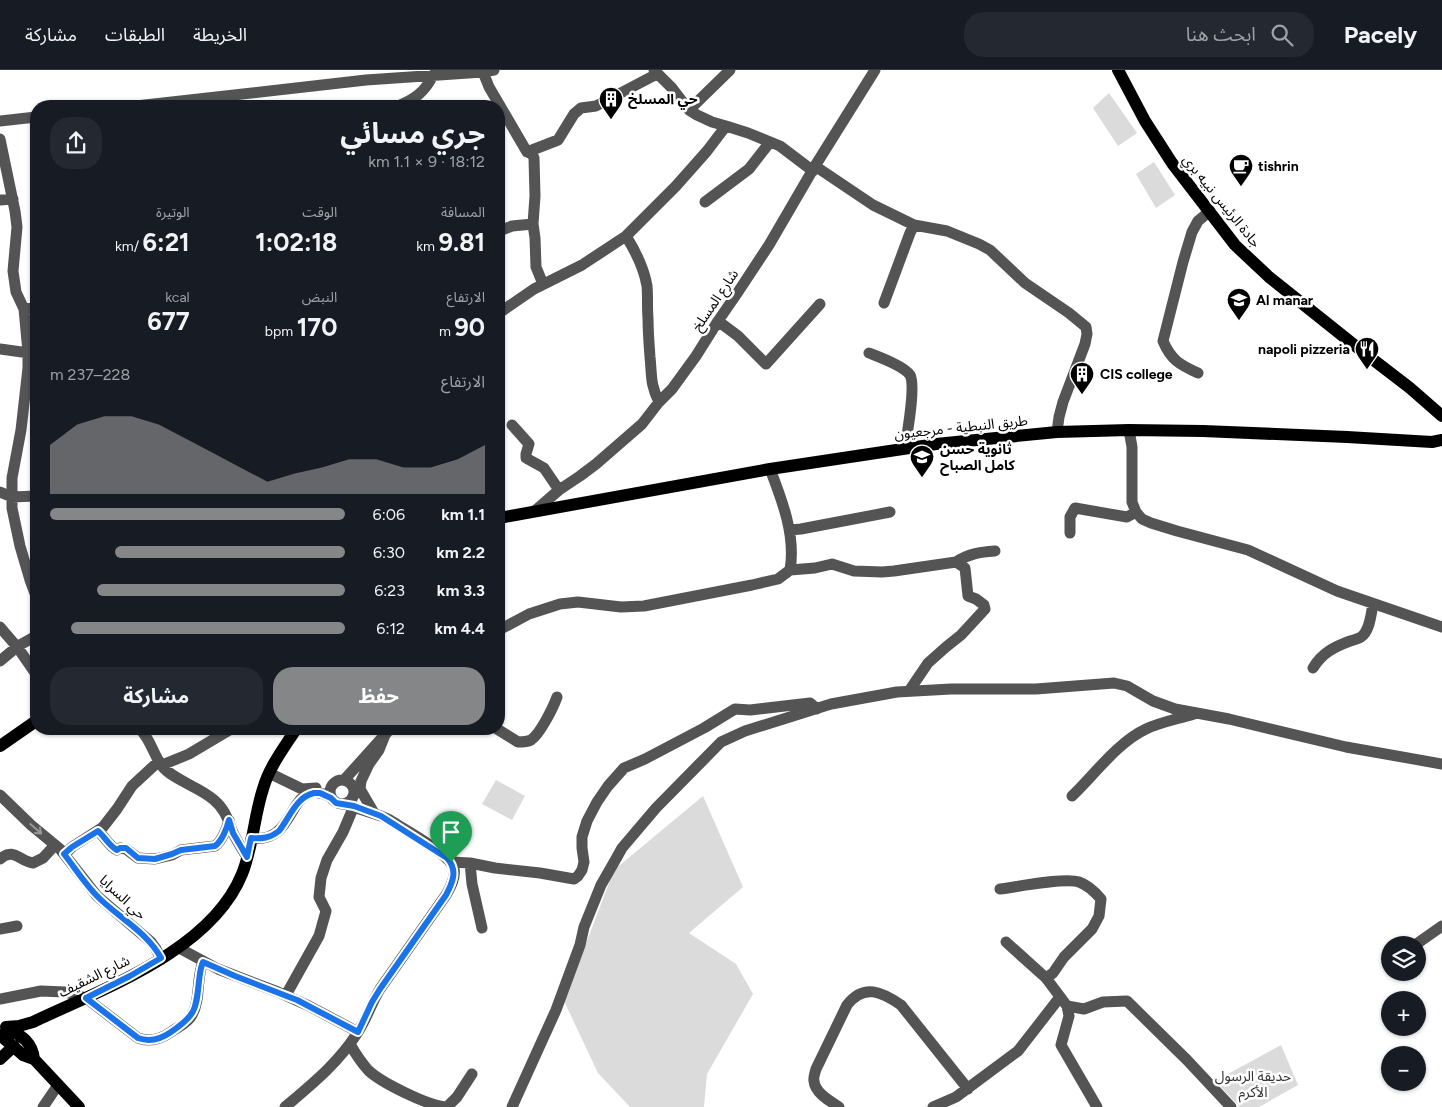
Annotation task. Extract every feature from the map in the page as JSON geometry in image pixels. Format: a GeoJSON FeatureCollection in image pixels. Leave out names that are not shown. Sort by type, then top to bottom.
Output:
{"type":"FeatureCollection","features":[{"type":"Feature","properties":{"kind":"main road","name":"جادة الرئيس نبيه بري"},"geometry":{"type":"LineString","coordinates":[[1118,70],[1145,121],[1172,163],[1235,245],[1269,277],[1442,416]]}},
{"type":"Feature","properties":{"kind":"main road","name":"جادة الرئيس نبيه بري"},"geometry":{"type":"LineString","coordinates":[[1426,402],[1442,410]]}},
{"type":"Feature","properties":{"kind":"main road","name":"طريق النبطية - مرجعيون"},"geometry":{"type":"LineString","coordinates":[[505,517],[770,468],[905,448],[1057,432],[1129,430],[1203,431],[1439,443]]}},
{"type":"Feature","properties":{"kind":"main road"},"geometry":{"type":"LineString","coordinates":[[0,746],[30,725]]}},
{"type":"Feature","properties":{"kind":"main road","name":"شارع الشقيف"},"geometry":{"type":"LineString","coordinates":[[2,1029],[26,1025],[130,976],[179,948],[200,930],[233,891],[242,874],[261,795],[269,773],[292,735]]}},
{"type":"Feature","properties":{"kind":"main road"},"geometry":{"type":"LineString","coordinates":[[33,1054],[36,1031],[46,1015]]}},
{"type":"Feature","properties":{"kind":"main road"},"geometry":{"type":"LineString","coordinates":[[2,1029],[14,1046],[27,1057],[33,1054]]}},
{"type":"Feature","properties":{"kind":"main road"},"geometry":{"type":"LineString","coordinates":[[2,1029],[27,1040],[33,1054],[58,1086],[79,1107]]}},
{"type":"Feature","properties":{"kind":"main road"},"geometry":{"type":"LineString","coordinates":[[0,1059],[14,1046]]}},
{"type":"Feature","properties":{"kind":"street"},"geometry":{"type":"LineString","coordinates":[[689,110],[730,70]]}},
{"type":"Feature","properties":{"kind":"street","name":"شارع المسلخ"},"geometry":{"type":"LineString","coordinates":[[536,510],[642,424],[672,389],[769,245],[875,70]]}},
{"type":"Feature","properties":{"kind":"street"},"geometry":{"type":"LineString","coordinates":[[192,100],[356,81],[489,71],[489,87],[497,100]]}},
{"type":"Feature","properties":{"kind":"street"},"geometry":{"type":"LineString","coordinates":[[527,152],[558,140],[574,114],[581,108],[596,106],[656,72],[672,88],[689,110],[697,115],[780,146],[873,205],[914,226],[947,231],[990,250],[1025,282],[1086,327],[1088,334],[1063,402],[1057,432]]}},
{"type":"Feature","properties":{"kind":"street"},"geometry":{"type":"LineString","coordinates":[[409,100],[425,90],[433,75]]}},
{"type":"Feature","properties":{"kind":"street"},"geometry":{"type":"LineString","coordinates":[[505,114],[527,152],[532,154],[534,158],[535,196],[533,224],[536,267],[543,284]]}},
{"type":"Feature","properties":{"kind":"street"},"geometry":{"type":"LineString","coordinates":[[0,121],[30,118]]}},
{"type":"Feature","properties":{"kind":"street"},"geometry":{"type":"LineString","coordinates":[[505,310],[543,284],[582,265],[626,236],[676,186],[726,126]]}},
{"type":"Feature","properties":{"kind":"street"},"geometry":{"type":"LineString","coordinates":[[0,139],[2,162],[13,199],[16,227],[13,271],[16,292],[24,309],[30,342]]}},
{"type":"Feature","properties":{"kind":"street"},"geometry":{"type":"LineString","coordinates":[[705,202],[749,169],[770,142]]}},
{"type":"Feature","properties":{"kind":"street"},"geometry":{"type":"LineString","coordinates":[[0,200],[13,199]]}},
{"type":"Feature","properties":{"kind":"street"},"geometry":{"type":"LineString","coordinates":[[1198,373],[1176,362],[1163,342],[1182,262],[1192,232],[1198,221],[1210,211]]}},
{"type":"Feature","properties":{"kind":"street"},"geometry":{"type":"LineString","coordinates":[[505,229],[533,224]]}},
{"type":"Feature","properties":{"kind":"street"},"geometry":{"type":"LineString","coordinates":[[884,302],[894,272],[914,226]]}},
{"type":"Feature","properties":{"kind":"street"},"geometry":{"type":"LineString","coordinates":[[626,236],[640,262],[647,288],[650,378],[659,402]]}},
{"type":"Feature","properties":{"kind":"street"},"geometry":{"type":"LineString","coordinates":[[718,321],[738,336],[766,364],[820,304]]}},
{"type":"Feature","properties":{"kind":"street"},"geometry":{"type":"LineString","coordinates":[[24,309],[30,308]]}},
{"type":"Feature","properties":{"kind":"street"},"geometry":{"type":"LineString","coordinates":[[0,348],[30,353]]}},
{"type":"Feature","properties":{"kind":"street"},"geometry":{"type":"LineString","coordinates":[[870,353],[902,368],[909,374],[912,382],[905,448]]}},
{"type":"Feature","properties":{"kind":"street"},"geometry":{"type":"LineString","coordinates":[[30,363],[12,478],[12,508],[20,546],[30,575]]}},
{"type":"Feature","properties":{"kind":"street"},"geometry":{"type":"LineString","coordinates":[[512,425],[529,444],[526,458],[544,468],[559,490]]}},
{"type":"Feature","properties":{"kind":"street"},"geometry":{"type":"LineString","coordinates":[[1129,430],[1132,447],[1132,502],[1136,512],[1142,519],[1151,524],[1248,550],[1337,591],[1442,627]]}},
{"type":"Feature","properties":{"kind":"street"},"geometry":{"type":"LineString","coordinates":[[770,468],[790,530],[792,559],[790,570]]}},
{"type":"Feature","properties":{"kind":"street"},"geometry":{"type":"LineString","coordinates":[[0,492],[12,497],[30,496]]}},
{"type":"Feature","properties":{"kind":"street"},"geometry":{"type":"LineString","coordinates":[[1070,533],[1070,517],[1075,508],[1127,516],[1136,512]]}},
{"type":"Feature","properties":{"kind":"street"},"geometry":{"type":"LineString","coordinates":[[790,530],[890,512]]}},
{"type":"Feature","properties":{"kind":"street"},"geometry":{"type":"LineString","coordinates":[[505,627],[529,614],[560,604],[578,602],[621,607],[655,605],[778,579],[790,570],[815,568],[832,564],[854,571],[894,571],[956,562],[964,556],[995,551]]}},
{"type":"Feature","properties":{"kind":"street"},"geometry":{"type":"LineString","coordinates":[[909,691],[928,663],[961,635],[985,609],[984,605],[968,596],[965,568],[956,562]]}},
{"type":"Feature","properties":{"kind":"street"},"geometry":{"type":"LineString","coordinates":[[1313,668],[1326,652],[1361,637],[1367,628],[1373,604]]}},
{"type":"Feature","properties":{"kind":"street"},"geometry":{"type":"LineString","coordinates":[[0,627],[30,665]]}},
{"type":"Feature","properties":{"kind":"street"},"geometry":{"type":"LineString","coordinates":[[0,661],[30,640]]}},
{"type":"Feature","properties":{"kind":"street"},"geometry":{"type":"LineString","coordinates":[[512,1107],[556,1010],[584,927],[601,885],[622,848],[656,808],[721,742],[745,730],[844,702],[909,691],[1036,689],[1114,683],[1126,686],[1164,706],[1338,745],[1442,764]]}},
{"type":"Feature","properties":{"kind":"street"},"geometry":{"type":"LineString","coordinates":[[505,734],[518,742],[531,740],[544,723],[557,698]]}},
{"type":"Feature","properties":{"kind":"street"},"geometry":{"type":"LineString","coordinates":[[451,862],[470,863],[574,879],[582,870],[584,862],[582,837],[596,802],[624,768],[704,728],[735,709],[750,710],[810,703],[817,709]]}},
{"type":"Feature","properties":{"kind":"street"},"geometry":{"type":"LineString","coordinates":[[1072,796],[1117,749],[1139,732],[1195,713]]}},
{"type":"Feature","properties":{"kind":"street"},"geometry":{"type":"LineString","coordinates":[[145,735],[166,770],[198,788],[226,812],[233,833],[247,857]]}},
{"type":"Feature","properties":{"kind":"street"},"geometry":{"type":"LineString","coordinates":[[64,854],[98,831],[113,816],[138,779],[160,763],[189,754],[221,735]]}},
{"type":"Feature","properties":{"kind":"street"},"geometry":{"type":"LineString","coordinates":[[330,794],[333,783],[340,779],[345,779],[385,735]]}},
{"type":"Feature","properties":{"kind":"street"},"geometry":{"type":"LineString","coordinates":[[286,995],[319,936],[326,911],[319,897],[321,878],[343,832],[349,805],[369,764],[386,735]]}},
{"type":"Feature","properties":{"kind":"street"},"geometry":{"type":"LineString","coordinates":[[269,773],[302,789],[319,787],[330,794],[336,803],[374,813],[394,823],[439,851],[454,867],[450,888],[380,989],[350,1044],[330,1068],[285,1107]]}},
{"type":"Feature","properties":{"kind":"street"},"geometry":{"type":"LineString","coordinates":[[345,779],[357,790],[374,813]]}},
{"type":"Feature","properties":{"kind":"street"},"geometry":{"type":"LineString","coordinates":[[251,838],[270,837],[279,831],[297,804],[307,795],[330,794]]}},
{"type":"Feature","properties":{"kind":"street","name":"حي السرايا"},"geometry":{"type":"LineString","coordinates":[[0,796],[64,854],[97,896],[151,942],[161,958]]}},
{"type":"Feature","properties":{"kind":"street"},"geometry":{"type":"LineString","coordinates":[[98,831],[117,850],[126,848],[138,858],[155,859],[181,850],[215,846],[219,843],[229,820]]}},
{"type":"Feature","properties":{"kind":"street"},"geometry":{"type":"LineString","coordinates":[[0,859],[6,854],[12,854],[33,863],[43,858],[55,845]]}},
{"type":"Feature","properties":{"kind":"street"},"geometry":{"type":"LineString","coordinates":[[470,863],[472,884],[482,928]]}},
{"type":"Feature","properties":{"kind":"street"},"geometry":{"type":"LineString","coordinates":[[1000,889],[1056,881],[1077,881],[1095,892],[1101,899],[1099,916],[1092,929],[1064,957],[1053,973],[1046,978]]}},
{"type":"Feature","properties":{"kind":"street"},"geometry":{"type":"LineString","coordinates":[[0,929],[17,926]]}},
{"type":"Feature","properties":{"kind":"street"},"geometry":{"type":"LineString","coordinates":[[1426,937],[1442,926]]}},
{"type":"Feature","properties":{"kind":"street"},"geometry":{"type":"LineString","coordinates":[[1006,942],[1046,978],[1064,1001],[1069,1016],[1061,1045],[1097,1107]]}},
{"type":"Feature","properties":{"kind":"street"},"geometry":{"type":"LineString","coordinates":[[179,948],[203,962],[317,1009],[358,1032]]}},
{"type":"Feature","properties":{"kind":"street"},"geometry":{"type":"LineString","coordinates":[[0,999],[41,991],[65,992],[86,998],[138,1038],[152,1040],[168,1034],[192,1015],[196,1003],[200,969],[203,962]]}},
{"type":"Feature","properties":{"kind":"street"},"geometry":{"type":"LineString","coordinates":[[839,1107],[824,1098],[816,1087],[814,1081],[816,1070],[852,999],[869,991],[876,991],[887,995],[901,1005],[968,1089]]}},
{"type":"Feature","properties":{"kind":"street"},"geometry":{"type":"LineString","coordinates":[[933,1107],[956,1097],[1018,1051],[1064,1001]]}},
{"type":"Feature","properties":{"kind":"street"},"geometry":{"type":"LineString","coordinates":[[1064,1001],[1084,1009],[1103,1002],[1127,1001],[1187,1060],[1231,1107]]}},
{"type":"Feature","properties":{"kind":"street"},"geometry":{"type":"LineString","coordinates":[[350,1044],[363,1064],[374,1076],[412,1097],[437,1106],[447,1106],[453,1101],[472,1074]]}},
{"type":"Feature","properties":{"kind":"street"},"geometry":{"type":"LineString","coordinates":[[43,1107],[58,1086]]}},
{"type":"Feature","properties":{"kind":"green space"},"geometry":{"type":"Polygon","coordinates":[[[1109,93],[1137,133],[1118,146],[1093,108],[1109,93]]]}},
{"type":"Feature","properties":{"kind":"green space"},"geometry":{"type":"Polygon","coordinates":[[[1154,162],[1175,195],[1156,208],[1136,174],[1154,162]]]}},
{"type":"Feature","properties":{"kind":"green space"},"geometry":{"type":"Polygon","coordinates":[[[496,780],[525,796],[512,820],[482,804],[496,780]]]}},
{"type":"Feature","properties":{"kind":"green space"},"geometry":{"type":"Polygon","coordinates":[[[703,796],[743,887],[689,933],[736,964],[753,994],[707,1074],[704,1107],[630,1107],[598,1073],[564,1001],[614,870],[703,796]]]}},
{"type":"Feature","properties":{"kind":"green space","name":"حديقة الرسول الأكرم"},"geometry":{"type":"Polygon","coordinates":[[[1281,1045],[1298,1085],[1259,1107],[1240,1107],[1215,1081],[1281,1045]]]}},
{"type":"Feature","properties":{"kind":"place","name":"حي المسلخ"},"geometry":{"type":"Point","coordinates":[611,120]}},
{"type":"Feature","properties":{"kind":"place","name":"tishrin"},"geometry":{"type":"Point","coordinates":[1241,187]}},
{"type":"Feature","properties":{"kind":"place","name":"Al manar"},"geometry":{"type":"Point","coordinates":[1239,321]}},
{"type":"Feature","properties":{"kind":"place","name":"napoli pizzeria"},"geometry":{"type":"Point","coordinates":[1367,370]}},
{"type":"Feature","properties":{"kind":"place","name":"CIS college"},"geometry":{"type":"Point","coordinates":[1082,395]}},
{"type":"Feature","properties":{"kind":"place","name":"ثانوية حسن كامل الصباح"},"geometry":{"type":"Point","coordinates":[922,478]}},
{"type":"Feature","properties":{"kind":"route"},"geometry":{"type":"LineString","coordinates":[[320,793],[331,798],[336,803],[354,806],[388,819],[439,851],[451,862],[454,867],[454,874],[450,888],[380,989],[358,1032],[317,1009],[203,962],[200,969],[196,1003],[192,1015],[168,1034],[152,1040],[138,1038],[86,998],[161,958],[151,942],[97,896],[64,854],[98,831],[117,850],[126,848],[138,858],[155,859],[181,850],[215,846],[219,843],[229,820],[233,833],[247,857],[251,838],[265,838],[275,834],[284,825],[292,810],[303,798],[307,795],[320,793]]}}]}
